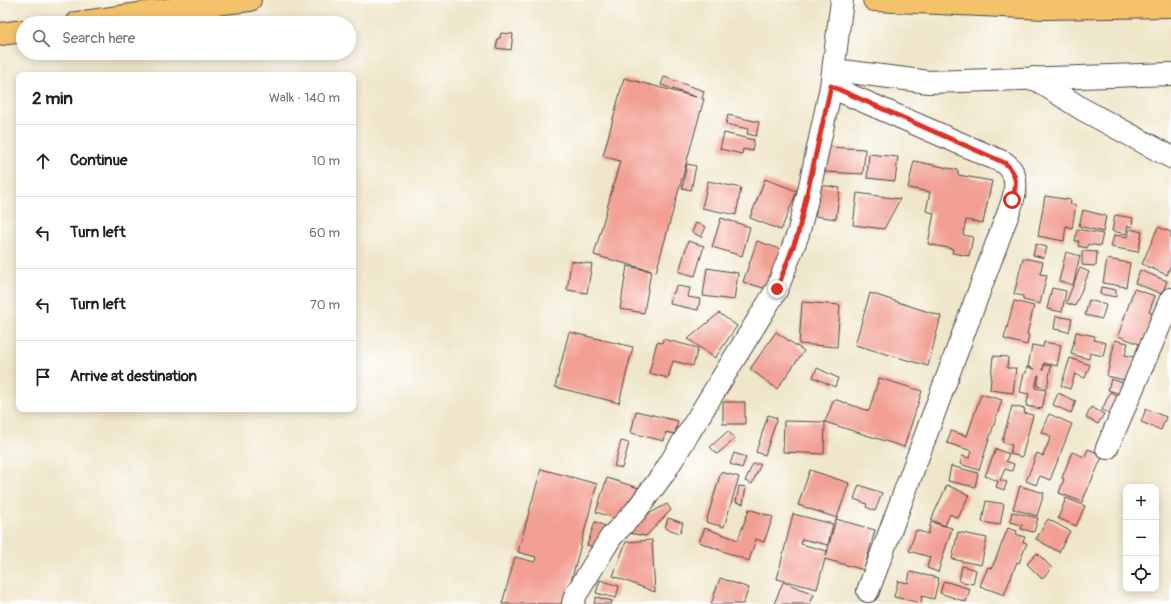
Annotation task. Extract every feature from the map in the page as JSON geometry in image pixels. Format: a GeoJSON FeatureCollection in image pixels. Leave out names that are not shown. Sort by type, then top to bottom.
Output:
{"type":"FeatureCollection","features":[{"type":"Feature","properties":{"kind":"main road"},"geometry":{"type":"LineString","coordinates":[[126,16],[250,0]]}},
{"type":"Feature","properties":{"kind":"main road"},"geometry":{"type":"LineString","coordinates":[[874,0],[1045,8],[1171,6]]}},
{"type":"Feature","properties":{"kind":"main road"},"geometry":{"type":"LineString","coordinates":[[0,34],[16,32]]}},
{"type":"Feature","properties":{"kind":"lane"},"geometry":{"type":"LineString","coordinates":[[573,604],[575,596],[611,537],[635,512],[664,473],[777,289],[798,234],[833,78],[842,0]]}},
{"type":"Feature","properties":{"kind":"lane"},"geometry":{"type":"LineString","coordinates":[[833,78],[967,82],[1034,78],[1171,74]]}},
{"type":"Feature","properties":{"kind":"lane"},"geometry":{"type":"LineString","coordinates":[[833,78],[1003,161],[1015,173],[1016,184],[1008,213],[868,591]]}},
{"type":"Feature","properties":{"kind":"lane"},"geometry":{"type":"LineString","coordinates":[[1034,78],[1082,109],[1171,157]]}},
{"type":"Feature","properties":{"kind":"lane"},"geometry":{"type":"LineString","coordinates":[[1107,448],[1171,299]]}},
{"type":"Feature","properties":{"kind":"building"},"geometry":{"type":"Polygon","coordinates":[[[501,33],[513,34],[511,50],[496,48],[498,38],[500,38],[501,33]]]}},
{"type":"Feature","properties":{"kind":"building"},"geometry":{"type":"Polygon","coordinates":[[[664,77],[704,91],[702,99],[704,99],[656,272],[594,255],[620,161],[603,156],[624,78],[696,97],[661,85],[664,77]]]}},
{"type":"Feature","properties":{"kind":"building"},"geometry":{"type":"Polygon","coordinates":[[[728,115],[759,122],[756,136],[747,134],[748,129],[726,124],[728,115]]]}},
{"type":"Feature","properties":{"kind":"building"},"geometry":{"type":"Polygon","coordinates":[[[724,133],[754,140],[752,151],[743,149],[742,154],[720,149],[724,133]]]}},
{"type":"Feature","properties":{"kind":"building"},"geometry":{"type":"Polygon","coordinates":[[[827,147],[865,149],[863,174],[825,172],[827,147]]]}},
{"type":"Feature","properties":{"kind":"building"},"geometry":{"type":"Polygon","coordinates":[[[869,154],[898,157],[895,181],[867,178],[869,154]]]}},
{"type":"Feature","properties":{"kind":"building"},"geometry":{"type":"Polygon","coordinates":[[[914,161],[958,170],[958,175],[992,181],[983,223],[966,220],[963,235],[973,237],[969,256],[952,253],[953,249],[928,244],[934,213],[926,211],[930,192],[908,188],[914,161]]]}},
{"type":"Feature","properties":{"kind":"building"},"geometry":{"type":"Polygon","coordinates":[[[687,164],[696,166],[691,190],[682,188],[687,164]]]}},
{"type":"Feature","properties":{"kind":"building"},"geometry":{"type":"Polygon","coordinates":[[[765,179],[797,191],[781,230],[750,218],[765,179]]]}},
{"type":"Feature","properties":{"kind":"building"},"geometry":{"type":"Polygon","coordinates":[[[708,181],[741,188],[736,215],[702,208],[708,181]]]}},
{"type":"Feature","properties":{"kind":"building"},"geometry":{"type":"Polygon","coordinates":[[[820,185],[840,188],[836,219],[815,216],[820,185]]]}},
{"type":"Feature","properties":{"kind":"building"},"geometry":{"type":"Polygon","coordinates":[[[857,193],[900,199],[884,229],[853,225],[857,193]]]}},
{"type":"Feature","properties":{"kind":"building"},"geometry":{"type":"Polygon","coordinates":[[[1045,196],[1071,200],[1070,204],[1076,205],[1072,228],[1066,226],[1064,241],[1038,236],[1045,196]]]}},
{"type":"Feature","properties":{"kind":"building"},"geometry":{"type":"Polygon","coordinates":[[[1083,210],[1106,216],[1103,232],[1079,226],[1083,210]]]}},
{"type":"Feature","properties":{"kind":"building"},"geometry":{"type":"Polygon","coordinates":[[[1115,215],[1133,218],[1132,227],[1128,226],[1126,234],[1112,231],[1115,215]]]}},
{"type":"Feature","properties":{"kind":"building"},"geometry":{"type":"Polygon","coordinates":[[[721,218],[750,227],[742,256],[712,247],[721,218]]]}},
{"type":"Feature","properties":{"kind":"building"},"geometry":{"type":"Polygon","coordinates":[[[696,223],[706,227],[701,237],[692,232],[696,223]]]}},
{"type":"Feature","properties":{"kind":"building"},"geometry":{"type":"Polygon","coordinates":[[[1158,227],[1171,232],[1171,265],[1167,275],[1142,264],[1158,227]]]}},
{"type":"Feature","properties":{"kind":"building"},"geometry":{"type":"Polygon","coordinates":[[[1077,229],[1103,234],[1100,246],[1088,244],[1087,248],[1078,246],[1079,241],[1075,241],[1077,229]]]}},
{"type":"Feature","properties":{"kind":"building"},"geometry":{"type":"Polygon","coordinates":[[[1130,229],[1142,232],[1138,252],[1111,247],[1114,235],[1128,237],[1130,229]]]}},
{"type":"Feature","properties":{"kind":"building"},"geometry":{"type":"Polygon","coordinates":[[[688,241],[704,246],[695,276],[679,272],[688,241]]]}},
{"type":"Feature","properties":{"kind":"building"},"geometry":{"type":"Polygon","coordinates":[[[757,241],[780,249],[767,289],[743,282],[757,241]]]}},
{"type":"Feature","properties":{"kind":"building"},"geometry":{"type":"Polygon","coordinates":[[[1036,244],[1047,247],[1044,258],[1033,255],[1036,244]]]}},
{"type":"Feature","properties":{"kind":"building"},"geometry":{"type":"Polygon","coordinates":[[[1082,251],[1097,252],[1096,266],[1082,265],[1082,251]]]}},
{"type":"Feature","properties":{"kind":"building"},"geometry":{"type":"Polygon","coordinates":[[[1066,252],[1080,256],[1073,285],[1059,281],[1066,252]]]}},
{"type":"Feature","properties":{"kind":"building"},"geometry":{"type":"Polygon","coordinates":[[[1023,258],[1043,262],[1040,274],[1047,275],[1040,304],[1023,300],[1023,296],[1014,294],[1023,258]]]}},
{"type":"Feature","properties":{"kind":"building"},"geometry":{"type":"Polygon","coordinates":[[[1107,259],[1130,263],[1126,287],[1103,283],[1107,259]]]}},
{"type":"Feature","properties":{"kind":"building"},"geometry":{"type":"Polygon","coordinates":[[[571,261],[592,264],[587,293],[567,290],[571,261]]]}},
{"type":"Feature","properties":{"kind":"building"},"geometry":{"type":"Polygon","coordinates":[[[627,266],[651,271],[644,313],[620,309],[627,266]]]}},
{"type":"Feature","properties":{"kind":"building"},"geometry":{"type":"Polygon","coordinates":[[[707,268],[738,273],[734,300],[703,296],[707,268]]]}},
{"type":"Feature","properties":{"kind":"building"},"geometry":{"type":"Polygon","coordinates":[[[1080,268],[1089,272],[1075,306],[1066,303],[1080,268]]]}},
{"type":"Feature","properties":{"kind":"building"},"geometry":{"type":"Polygon","coordinates":[[[1140,270],[1167,281],[1162,294],[1135,283],[1140,270]]]}},
{"type":"Feature","properties":{"kind":"building"},"geometry":{"type":"Polygon","coordinates":[[[676,286],[690,288],[688,297],[700,299],[698,310],[670,304],[672,293],[674,293],[676,286]]]}},
{"type":"Feature","properties":{"kind":"building"},"geometry":{"type":"Polygon","coordinates":[[[1101,287],[1116,290],[1116,297],[1100,294],[1101,287]]]}},
{"type":"Feature","properties":{"kind":"building"},"geometry":{"type":"Polygon","coordinates":[[[1052,288],[1066,291],[1062,312],[1047,309],[1052,288]]]}},
{"type":"Feature","properties":{"kind":"building"},"geometry":{"type":"Polygon","coordinates":[[[1134,289],[1155,296],[1149,312],[1153,314],[1142,345],[1118,336],[1134,289]]]}},
{"type":"Feature","properties":{"kind":"building"},"geometry":{"type":"Polygon","coordinates":[[[870,293],[941,316],[928,366],[855,345],[870,293]]]}},
{"type":"Feature","properties":{"kind":"building"},"geometry":{"type":"Polygon","coordinates":[[[1089,300],[1106,305],[1102,319],[1085,315],[1089,300]]]}},
{"type":"Feature","properties":{"kind":"building"},"geometry":{"type":"Polygon","coordinates":[[[1014,301],[1034,306],[1027,334],[1029,335],[1027,345],[1004,339],[1014,301]]]}},
{"type":"Feature","properties":{"kind":"building"},"geometry":{"type":"Polygon","coordinates":[[[802,302],[840,305],[837,347],[799,344],[802,302]]]}},
{"type":"Feature","properties":{"kind":"building"},"geometry":{"type":"Polygon","coordinates":[[[719,313],[737,326],[715,358],[688,339],[719,313]]]}},
{"type":"Feature","properties":{"kind":"building"},"geometry":{"type":"Polygon","coordinates":[[[1056,316],[1072,319],[1069,332],[1054,329],[1056,316]]]}},
{"type":"Feature","properties":{"kind":"building"},"geometry":{"type":"Polygon","coordinates":[[[569,332],[633,347],[619,403],[555,387],[569,332]]]}},
{"type":"Feature","properties":{"kind":"building"},"geometry":{"type":"Polygon","coordinates":[[[776,332],[804,351],[777,389],[750,369],[776,332]]]}},
{"type":"Feature","properties":{"kind":"building"},"geometry":{"type":"Polygon","coordinates":[[[1076,332],[1095,336],[1094,340],[1106,343],[1103,356],[1090,353],[1089,359],[1071,354],[1076,332]]]}},
{"type":"Feature","properties":{"kind":"building"},"geometry":{"type":"Polygon","coordinates":[[[663,339],[698,348],[693,366],[673,361],[668,378],[649,373],[657,342],[662,343],[663,339]]]}},
{"type":"Feature","properties":{"kind":"building"},"geometry":{"type":"Polygon","coordinates":[[[1115,340],[1128,343],[1125,355],[1134,357],[1129,381],[1107,376],[1115,340]]]}},
{"type":"Feature","properties":{"kind":"building"},"geometry":{"type":"Polygon","coordinates":[[[1044,342],[1061,345],[1057,366],[1044,363],[1043,370],[1044,365],[1051,366],[1047,388],[1037,386],[1038,375],[1035,388],[1046,390],[1042,409],[1026,406],[1029,394],[1020,392],[1024,373],[1026,373],[1027,367],[1035,369],[1028,367],[1032,345],[1043,347],[1044,342]]]}},
{"type":"Feature","properties":{"kind":"building"},"geometry":{"type":"Polygon","coordinates":[[[993,356],[1008,357],[1007,368],[1016,368],[1013,393],[990,390],[993,356]]]}},
{"type":"Feature","properties":{"kind":"building"},"geometry":{"type":"Polygon","coordinates":[[[1070,358],[1090,365],[1085,378],[1075,374],[1070,389],[1061,386],[1070,358]]]}},
{"type":"Feature","properties":{"kind":"building"},"geometry":{"type":"Polygon","coordinates":[[[817,368],[838,378],[835,387],[813,377],[817,368]]]}},
{"type":"Feature","properties":{"kind":"building"},"geometry":{"type":"Polygon","coordinates":[[[879,378],[922,391],[904,447],[825,422],[834,399],[869,411],[879,378]]]}},
{"type":"Feature","properties":{"kind":"building"},"geometry":{"type":"Polygon","coordinates":[[[1111,379],[1127,384],[1124,395],[1108,390],[1111,379]]]}},
{"type":"Feature","properties":{"kind":"building"},"geometry":{"type":"Polygon","coordinates":[[[1110,392],[1121,397],[1114,415],[1102,410],[1110,392]]]}},
{"type":"Feature","properties":{"kind":"building"},"geometry":{"type":"Polygon","coordinates":[[[1058,393],[1076,401],[1071,413],[1053,405],[1058,393]]]}},
{"type":"Feature","properties":{"kind":"building"},"geometry":{"type":"Polygon","coordinates":[[[981,394],[1002,400],[979,470],[960,464],[962,456],[970,458],[972,451],[947,443],[951,431],[967,436],[981,394]]]}},
{"type":"Feature","properties":{"kind":"building"},"geometry":{"type":"Polygon","coordinates":[[[723,402],[745,402],[745,424],[723,424],[723,402]]]}},
{"type":"Feature","properties":{"kind":"building"},"geometry":{"type":"Polygon","coordinates":[[[1012,406],[1025,409],[1024,413],[1033,415],[1022,457],[1010,454],[1012,445],[1002,442],[1012,406]]]}},
{"type":"Feature","properties":{"kind":"building"},"geometry":{"type":"Polygon","coordinates":[[[1091,407],[1104,414],[1098,424],[1086,418],[1091,407]]]}},
{"type":"Feature","properties":{"kind":"building"},"geometry":{"type":"Polygon","coordinates":[[[1146,409],[1166,417],[1161,430],[1141,422],[1146,409]]]}},
{"type":"Feature","properties":{"kind":"building"},"geometry":{"type":"Polygon","coordinates":[[[636,411],[678,421],[675,434],[666,432],[664,441],[631,433],[636,411]]]}},
{"type":"Feature","properties":{"kind":"building"},"geometry":{"type":"Polygon","coordinates":[[[1049,414],[1072,424],[1050,480],[1040,476],[1036,485],[1026,481],[1037,453],[1043,456],[1051,436],[1041,432],[1049,414]]]}},
{"type":"Feature","properties":{"kind":"building"},"geometry":{"type":"Polygon","coordinates":[[[768,415],[777,418],[765,455],[756,452],[768,415]]]}},
{"type":"Feature","properties":{"kind":"building"},"geometry":{"type":"Polygon","coordinates":[[[784,421],[825,422],[824,454],[783,452],[784,421]]]}},
{"type":"Feature","properties":{"kind":"building"},"geometry":{"type":"Polygon","coordinates":[[[728,431],[735,439],[717,454],[710,447],[728,431]]]}},
{"type":"Feature","properties":{"kind":"building"},"geometry":{"type":"Polygon","coordinates":[[[621,441],[629,443],[622,468],[614,466],[621,441]]]}},
{"type":"Feature","properties":{"kind":"building"},"geometry":{"type":"Polygon","coordinates":[[[996,449],[1009,454],[1006,461],[1014,464],[1012,471],[1005,469],[1000,480],[1007,482],[1004,490],[996,487],[998,481],[985,476],[996,449]]]}},
{"type":"Feature","properties":{"kind":"building"},"geometry":{"type":"Polygon","coordinates":[[[1088,449],[1103,455],[1082,502],[1059,493],[1064,479],[1062,478],[1072,452],[1085,457],[1088,449]]]}},
{"type":"Feature","properties":{"kind":"building"},"geometry":{"type":"Polygon","coordinates":[[[734,453],[746,457],[742,468],[730,464],[734,453]]]}},
{"type":"Feature","properties":{"kind":"building"},"geometry":{"type":"Polygon","coordinates":[[[753,464],[761,464],[752,484],[745,481],[753,464]]]}},
{"type":"Feature","properties":{"kind":"building"},"geometry":{"type":"Polygon","coordinates":[[[951,466],[978,473],[975,487],[948,481],[951,466]]]}},
{"type":"Feature","properties":{"kind":"building"},"geometry":{"type":"Polygon","coordinates":[[[541,469],[597,484],[565,604],[502,604],[515,557],[535,562],[536,557],[518,552],[541,469]]]}},
{"type":"Feature","properties":{"kind":"building"},"geometry":{"type":"Polygon","coordinates":[[[810,470],[849,483],[837,518],[798,505],[810,470]]]}},
{"type":"Feature","properties":{"kind":"building"},"geometry":{"type":"Polygon","coordinates":[[[721,472],[739,477],[724,527],[706,522],[721,472]]]}},
{"type":"Feature","properties":{"kind":"building"},"geometry":{"type":"Polygon","coordinates":[[[607,478],[645,490],[618,519],[596,512],[607,478]]]}},
{"type":"Feature","properties":{"kind":"building"},"geometry":{"type":"Polygon","coordinates":[[[859,485],[882,493],[875,511],[866,507],[867,504],[854,499],[859,485]]]}},
{"type":"Feature","properties":{"kind":"building"},"geometry":{"type":"Polygon","coordinates":[[[947,485],[969,495],[958,518],[950,514],[945,526],[931,520],[947,485]]]}},
{"type":"Feature","properties":{"kind":"building"},"geometry":{"type":"Polygon","coordinates":[[[739,486],[746,487],[743,504],[736,502],[739,486]]]}},
{"type":"Feature","properties":{"kind":"building"},"geometry":{"type":"Polygon","coordinates":[[[1020,486],[1044,493],[1037,516],[1013,509],[1020,486]]]}},
{"type":"Feature","properties":{"kind":"building"},"geometry":{"type":"Polygon","coordinates":[[[1066,498],[1085,506],[1076,526],[1058,518],[1066,498]]]}},
{"type":"Feature","properties":{"kind":"building"},"geometry":{"type":"Polygon","coordinates":[[[986,501],[1004,504],[1000,525],[982,522],[986,501]]]}},
{"type":"Feature","properties":{"kind":"building"},"geometry":{"type":"Polygon","coordinates":[[[667,504],[671,510],[646,536],[617,531],[667,504]]]}},
{"type":"Feature","properties":{"kind":"building"},"geometry":{"type":"Polygon","coordinates":[[[749,509],[773,517],[764,542],[756,539],[749,561],[699,542],[705,528],[738,540],[749,509]]]}},
{"type":"Feature","properties":{"kind":"building"},"geometry":{"type":"Polygon","coordinates":[[[1012,512],[1038,518],[1034,532],[1021,529],[1022,525],[1010,522],[1012,512]]]}},
{"type":"Feature","properties":{"kind":"building"},"geometry":{"type":"Polygon","coordinates":[[[793,514],[833,524],[828,545],[802,539],[801,544],[827,551],[826,556],[836,519],[875,530],[864,570],[825,559],[817,589],[777,579],[793,514]]]}},
{"type":"Feature","properties":{"kind":"building"},"geometry":{"type":"Polygon","coordinates":[[[668,518],[683,523],[680,533],[665,528],[668,518]]]}},
{"type":"Feature","properties":{"kind":"building"},"geometry":{"type":"Polygon","coordinates":[[[1048,519],[1070,531],[1059,552],[1036,539],[1048,519]]]}},
{"type":"Feature","properties":{"kind":"building"},"geometry":{"type":"Polygon","coordinates":[[[595,522],[608,527],[601,549],[587,545],[595,522]]]}},
{"type":"Feature","properties":{"kind":"building"},"geometry":{"type":"Polygon","coordinates":[[[931,522],[952,528],[938,572],[927,568],[930,557],[909,551],[916,530],[928,534],[931,522]]]}},
{"type":"Feature","properties":{"kind":"building"},"geometry":{"type":"Polygon","coordinates":[[[1008,528],[1017,531],[1016,534],[1025,537],[1023,542],[1027,543],[1019,563],[1017,562],[1004,595],[980,586],[988,567],[992,568],[1008,528]]]}},
{"type":"Feature","properties":{"kind":"building"},"geometry":{"type":"Polygon","coordinates":[[[958,532],[987,538],[981,565],[952,559],[958,532]]]}},
{"type":"Feature","properties":{"kind":"building"},"geometry":{"type":"Polygon","coordinates":[[[652,540],[655,592],[613,576],[626,542],[652,540]]]}},
{"type":"Feature","properties":{"kind":"building"},"geometry":{"type":"Polygon","coordinates":[[[1037,553],[1052,568],[1042,579],[1027,564],[1037,553]]]}},
{"type":"Feature","properties":{"kind":"building"},"geometry":{"type":"Polygon","coordinates":[[[962,566],[976,570],[973,584],[959,581],[962,566]]]}},
{"type":"Feature","properties":{"kind":"building"},"geometry":{"type":"Polygon","coordinates":[[[910,572],[939,578],[934,599],[922,596],[921,603],[894,597],[898,581],[908,583],[910,572]]]}},
{"type":"Feature","properties":{"kind":"building"},"geometry":{"type":"Polygon","coordinates":[[[720,578],[749,588],[743,604],[711,604],[720,578]]]}},
{"type":"Feature","properties":{"kind":"building"},"geometry":{"type":"Polygon","coordinates":[[[600,580],[619,586],[616,598],[596,593],[600,580]]]}},
{"type":"Feature","properties":{"kind":"building"},"geometry":{"type":"Polygon","coordinates":[[[944,581],[970,589],[966,602],[940,593],[944,581]]]}},
{"type":"Feature","properties":{"kind":"building"},"geometry":{"type":"Polygon","coordinates":[[[783,582],[814,594],[810,604],[774,604],[783,582]]]}},
{"type":"Feature","properties":{"kind":"building"},"geometry":{"type":"Polygon","coordinates":[[[596,597],[612,601],[611,604],[594,604],[596,597]]]}},
{"type":"Feature","properties":{"kind":"route"},"geometry":{"type":"LineString","coordinates":[[777,289],[798,234],[819,148],[831,86],[1005,163],[1015,173],[1016,184],[1012,200]]}}]}
